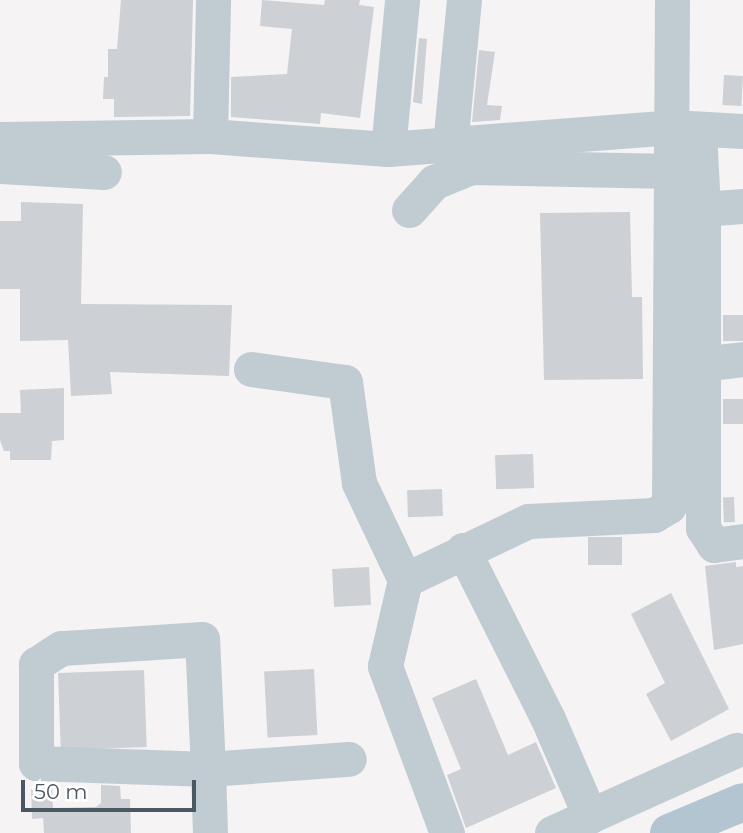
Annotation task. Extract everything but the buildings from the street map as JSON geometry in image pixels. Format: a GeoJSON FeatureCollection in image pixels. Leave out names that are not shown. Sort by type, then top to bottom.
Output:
{"type":"FeatureCollection","features":[{"type":"Feature","properties":{"kind":"main road"},"geometry":{"type":"LineString","coordinates":[[669,833],[743,802]]}},
{"type":"Feature","properties":{"kind":"street"},"geometry":{"type":"LineString","coordinates":[[210,136],[213,0]]}},
{"type":"Feature","properties":{"kind":"street"},"geometry":{"type":"LineString","coordinates":[[388,149],[402,0]]}},
{"type":"Feature","properties":{"kind":"street"},"geometry":{"type":"LineString","coordinates":[[450,145],[464,0]]}},
{"type":"Feature","properties":{"kind":"street"},"geometry":{"type":"LineString","coordinates":[[672,0],[685,130],[703,209],[700,364],[703,528],[714,545],[743,541]]}},
{"type":"Feature","properties":{"kind":"street"},"geometry":{"type":"LineString","coordinates":[[0,139],[210,136],[388,149],[685,130],[743,131]]}},
{"type":"Feature","properties":{"kind":"street"},"geometry":{"type":"LineString","coordinates":[[405,580],[528,521],[654,515],[669,506],[674,171],[685,130]]}},
{"type":"Feature","properties":{"kind":"street"},"geometry":{"type":"LineString","coordinates":[[0,166],[104,172]]}},
{"type":"Feature","properties":{"kind":"street"},"geometry":{"type":"LineString","coordinates":[[409,210],[434,183],[471,167],[674,171]]}},
{"type":"Feature","properties":{"kind":"street"},"geometry":{"type":"LineString","coordinates":[[703,209],[743,206]]}},
{"type":"Feature","properties":{"kind":"street"},"geometry":{"type":"LineString","coordinates":[[700,364],[743,359]]}},
{"type":"Feature","properties":{"kind":"street"},"geometry":{"type":"LineString","coordinates":[[251,369],[345,382],[359,483],[405,580],[385,666],[447,833]]}},
{"type":"Feature","properties":{"kind":"street"},"geometry":{"type":"LineString","coordinates":[[463,551],[548,719],[590,816]]}},
{"type":"Feature","properties":{"kind":"street"},"geometry":{"type":"LineString","coordinates":[[210,833],[208,769],[202,639],[61,648],[36,664],[34,762],[208,769],[349,759]]}},
{"type":"Feature","properties":{"kind":"street"},"geometry":{"type":"LineString","coordinates":[[551,833],[736,750]]}}]}
